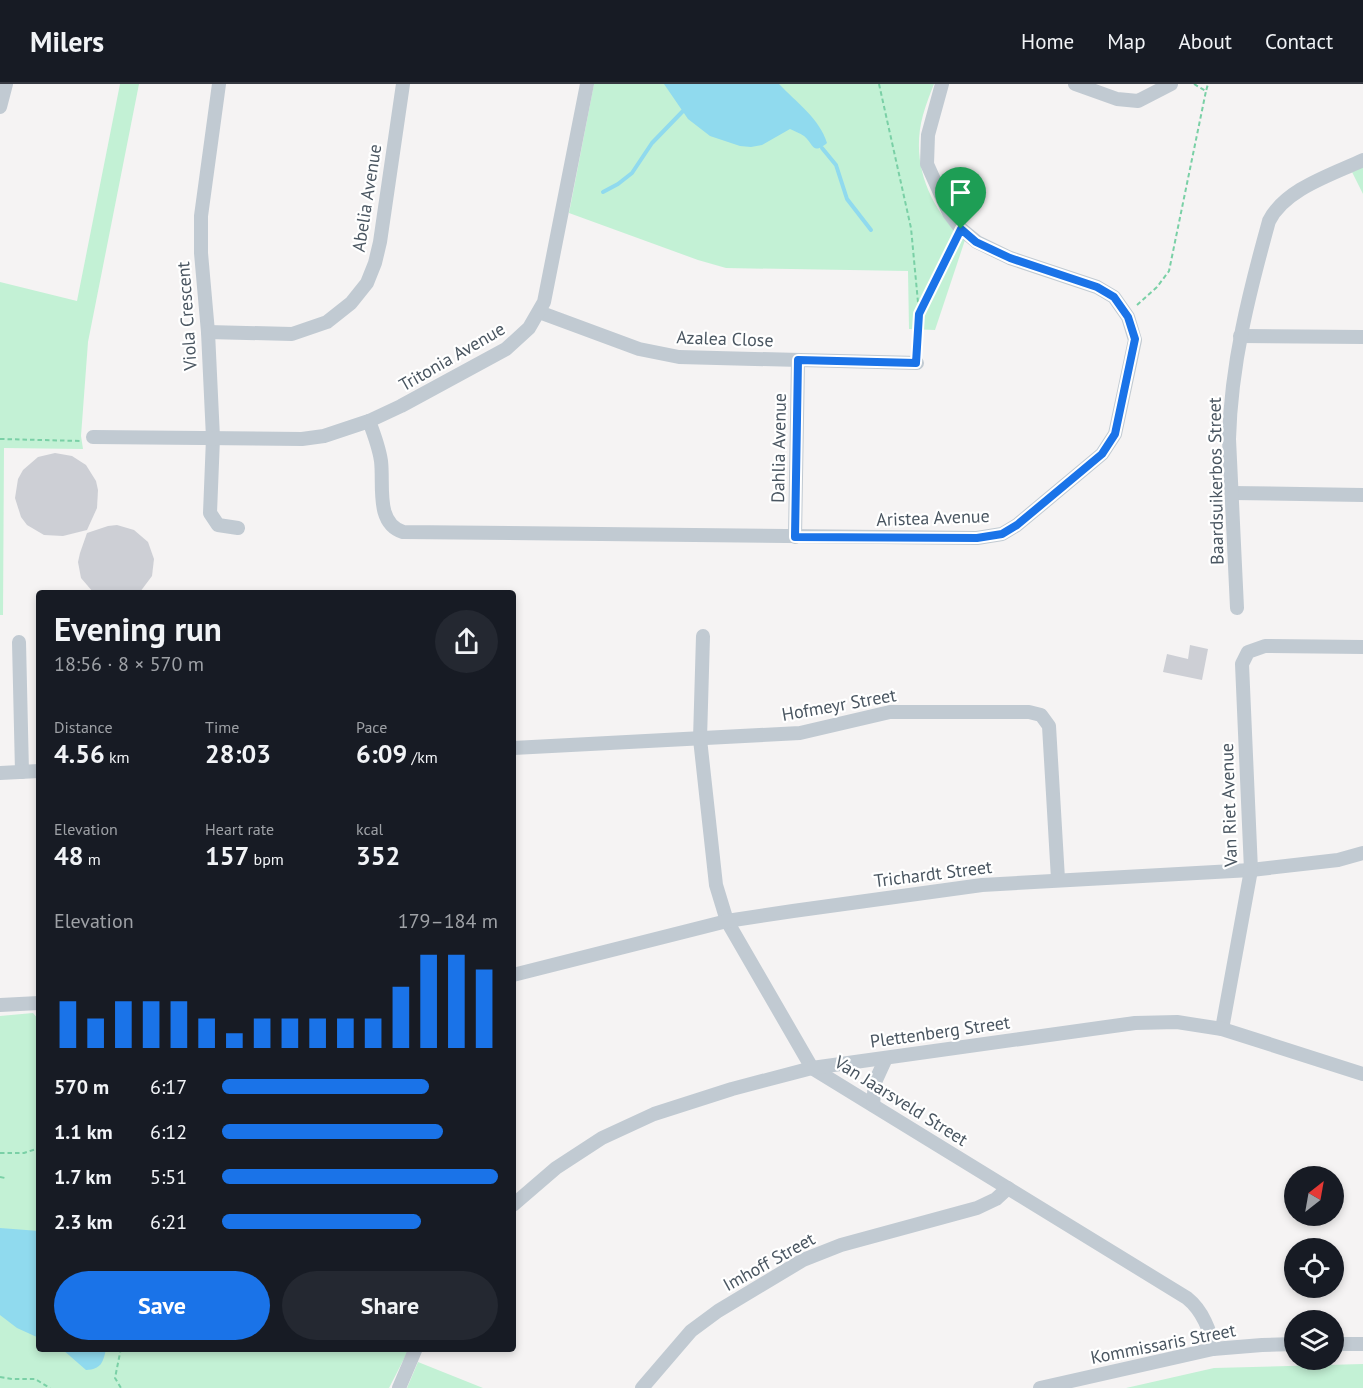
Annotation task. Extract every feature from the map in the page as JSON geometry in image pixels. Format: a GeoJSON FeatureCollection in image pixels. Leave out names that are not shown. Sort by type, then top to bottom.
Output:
{"type":"FeatureCollection","features":[{"type":"Feature","properties":{"kind":"street"},"geometry":{"type":"LineString","coordinates":[[0,107],[6,84]]}},
{"type":"Feature","properties":{"kind":"street","name":"Viola Crescent"},"geometry":{"type":"LineString","coordinates":[[219,84],[201,216],[201,253],[208,332],[213,438],[210,513],[218,525],[238,528]]}},
{"type":"Feature","properties":{"kind":"street","name":"Abelia Avenue"},"geometry":{"type":"LineString","coordinates":[[208,332],[292,334],[340,314],[367,284],[380,242],[403,84]]}},
{"type":"Feature","properties":{"kind":"street","name":"Tritonia Avenue"},"geometry":{"type":"LineString","coordinates":[[93,437],[310,439],[369,421],[506,349],[523,336],[539,312],[546,292],[587,84]]}},
{"type":"Feature","properties":{"kind":"street","name":"Aristea Avenue"},"geometry":{"type":"LineString","coordinates":[[369,421],[381,462],[384,513],[389,524],[403,532],[977,538],[1002,534],[1017,525],[1102,454],[1111,443],[1115,434],[1135,339],[1128,317],[1114,297],[1097,287],[1010,258],[976,242],[961,229],[949,213],[927,164],[928,135],[942,84]]}},
{"type":"Feature","properties":{"kind":"street"},"geometry":{"type":"LineString","coordinates":[[1076,84],[1117,99],[1138,101],[1171,84]]}},
{"type":"Feature","properties":{"kind":"street","name":"Baardsuikerbos Street"},"geometry":{"type":"LineString","coordinates":[[1238,608],[1230,412],[1240,336],[1266,231],[1273,212],[1289,196],[1363,160]]}},
{"type":"Feature","properties":{"kind":"street","name":"Azalea Close"},"geometry":{"type":"LineString","coordinates":[[539,312],[639,349],[679,357],[916,363]]}},
{"type":"Feature","properties":{"kind":"street"},"geometry":{"type":"LineString","coordinates":[[1240,336],[1363,337]]}},
{"type":"Feature","properties":{"kind":"street","name":"Dahlia Avenue"},"geometry":{"type":"LineString","coordinates":[[795,537],[798,360]]}},
{"type":"Feature","properties":{"kind":"street"},"geometry":{"type":"LineString","coordinates":[[1232,493],[1363,495]]}},
{"type":"Feature","properties":{"kind":"street","name":"Van Jaarsveld Street"},"geometry":{"type":"LineString","coordinates":[[703,636],[700,739],[716,885],[727,921],[813,1068],[1191,1301],[1211,1333],[1213,1349]]}},
{"type":"Feature","properties":{"kind":"street"},"geometry":{"type":"LineString","coordinates":[[19,642],[22,772]]}},
{"type":"Feature","properties":{"kind":"street","name":"Van Riet Avenue"},"geometry":{"type":"LineString","coordinates":[[1222,1029],[1251,870],[1242,664],[1248,652],[1265,646],[1363,647]]}},
{"type":"Feature","properties":{"kind":"street","name":"Hofmeyr Street"},"geometry":{"type":"LineString","coordinates":[[516,748],[800,733],[890,712],[1029,712],[1041,715],[1049,726],[1058,879]]}},
{"type":"Feature","properties":{"kind":"street"},"geometry":{"type":"LineString","coordinates":[[0,773],[36,771]]}},
{"type":"Feature","properties":{"kind":"street","name":"Trichardt Street"},"geometry":{"type":"LineString","coordinates":[[516,974],[727,921],[982,885],[1251,870],[1338,860],[1363,853]]}},
{"type":"Feature","properties":{"kind":"street"},"geometry":{"type":"LineString","coordinates":[[0,1005],[36,1004]]}},
{"type":"Feature","properties":{"kind":"street","name":"Plettenberg Street"},"geometry":{"type":"LineString","coordinates":[[516,1202],[570,1158],[627,1125],[732,1089],[813,1068],[1145,1023],[1192,1023],[1222,1029],[1363,1074]]}},
{"type":"Feature","properties":{"kind":"street"},"geometry":{"type":"LineString","coordinates":[[873,1105],[875,1082],[886,1058]]}},
{"type":"Feature","properties":{"kind":"street","name":"Imhoff Street"},"geometry":{"type":"LineString","coordinates":[[642,1388],[691,1331],[718,1311],[803,1260],[841,1245],[977,1208],[996,1199],[1008,1188]]}},
{"type":"Feature","properties":{"kind":"street","name":"Kommissaris Street"},"geometry":{"type":"LineString","coordinates":[[1040,1388],[1213,1349],[1284,1344]]}},
{"type":"Feature","properties":{"kind":"street"},"geometry":{"type":"LineString","coordinates":[[1344,1344],[1363,1344]]}},
{"type":"Feature","properties":{"kind":"street"},"geometry":{"type":"LineString","coordinates":[[399,1388],[414,1352]]}},
{"type":"Feature","properties":{"kind":"path"},"geometry":{"type":"LineString","coordinates":[[879,84],[911,228],[919,314],[916,363]]}},
{"type":"Feature","properties":{"kind":"path"},"geometry":{"type":"LineString","coordinates":[[1194,84],[1206,91]]}},
{"type":"Feature","properties":{"kind":"path"},"geometry":{"type":"LineString","coordinates":[[1128,317],[1169,271],[1208,84]]}},
{"type":"Feature","properties":{"kind":"path"},"geometry":{"type":"LineString","coordinates":[[919,314],[961,229]]}},
{"type":"Feature","properties":{"kind":"path"},"geometry":{"type":"LineString","coordinates":[[0,439],[80,441],[93,437]]}},
{"type":"Feature","properties":{"kind":"path"},"geometry":{"type":"LineString","coordinates":[[0,1153],[24,1153],[36,1149]]}},
{"type":"Feature","properties":{"kind":"path"},"geometry":{"type":"LineString","coordinates":[[0,1177],[5,1178]]}},
{"type":"Feature","properties":{"kind":"path"},"geometry":{"type":"LineString","coordinates":[[119,1352],[115,1378],[121,1388]]}},
{"type":"Feature","properties":{"kind":"path"},"geometry":{"type":"LineString","coordinates":[[0,1377],[35,1379],[50,1388]]}},
{"type":"Feature","properties":{"kind":"green space"},"geometry":{"type":"Polygon","coordinates":[[[120,84],[139,84],[88,342],[81,436],[83,449],[4,448],[3,615],[0,615],[0,282],[77,301],[120,84]]]}},
{"type":"Feature","properties":{"kind":"green space"},"geometry":{"type":"Polygon","coordinates":[[[594,84],[934,84],[924,111],[920,133],[921,167],[932,199],[941,214],[965,240],[935,330],[909,329],[908,271],[726,268],[569,213],[594,84]]]}},
{"type":"Feature","properties":{"kind":"green space"},"geometry":{"type":"Polygon","coordinates":[[[1363,166],[1363,194],[1352,172],[1363,166]]]}},
{"type":"Feature","properties":{"kind":"green space"},"geometry":{"type":"Polygon","coordinates":[[[33,1013],[36,1016],[36,1352],[407,1352],[389,1388],[0,1388],[0,1016],[33,1013]]]}},
{"type":"Feature","properties":{"kind":"green space"},"geometry":{"type":"Polygon","coordinates":[[[418,1362],[483,1388],[407,1388],[418,1362]]]}},
{"type":"Feature","properties":{"kind":"green space"},"geometry":{"type":"Polygon","coordinates":[[[1363,1364],[1363,1388],[1126,1388],[1214,1368],[1284,1366],[1284,1370],[1344,1370],[1344,1365],[1363,1364]]]}},
{"type":"Feature","properties":{"kind":"water"},"geometry":{"type":"Polygon","coordinates":[[[664,84],[779,84],[807,111],[824,134],[827,143],[822,147],[813,147],[804,136],[790,129],[762,145],[751,147],[740,146],[710,136],[688,119],[664,84]]]}},
{"type":"Feature","properties":{"kind":"water"},"geometry":{"type":"Polygon","coordinates":[[[0,1228],[36,1231],[36,1337],[17,1328],[0,1315],[0,1228]]]}},
{"type":"Feature","properties":{"kind":"water"},"geometry":{"type":"Polygon","coordinates":[[[65,1352],[105,1352],[100,1364],[86,1370],[65,1352]]]}},
{"type":"Feature","properties":{"kind":"building"},"geometry":{"type":"Polygon","coordinates":[[[55,453],[72,456],[86,465],[96,481],[98,490],[97,508],[87,530],[63,536],[44,535],[27,525],[21,517],[15,498],[18,479],[23,470],[38,457],[55,453]]]}},
{"type":"Feature","properties":{"kind":"building"},"geometry":{"type":"Polygon","coordinates":[[[117,525],[134,530],[148,542],[154,559],[152,576],[142,590],[91,590],[81,578],[78,562],[87,533],[117,525]]]}},
{"type":"Feature","properties":{"kind":"building"},"geometry":{"type":"Polygon","coordinates":[[[1190,645],[1208,649],[1202,680],[1163,672],[1167,654],[1188,659],[1190,645]]]}},
{"type":"Feature","properties":{"kind":"waterway"},"geometry":{"type":"LineString","coordinates":[[603,192],[632,173],[652,143],[683,111]]}},
{"type":"Feature","properties":{"kind":"waterway"},"geometry":{"type":"LineString","coordinates":[[822,148],[836,165],[847,199],[871,230]]}},
{"type":"Feature","properties":{"kind":"route"},"geometry":{"type":"LineString","coordinates":[[961,229],[976,242],[1010,258],[1097,287],[1114,297],[1128,317],[1135,339],[1115,434],[1111,443],[1102,454],[1017,525],[1002,534],[977,538],[795,537],[798,360],[916,363],[919,314],[961,229]]}}]}
